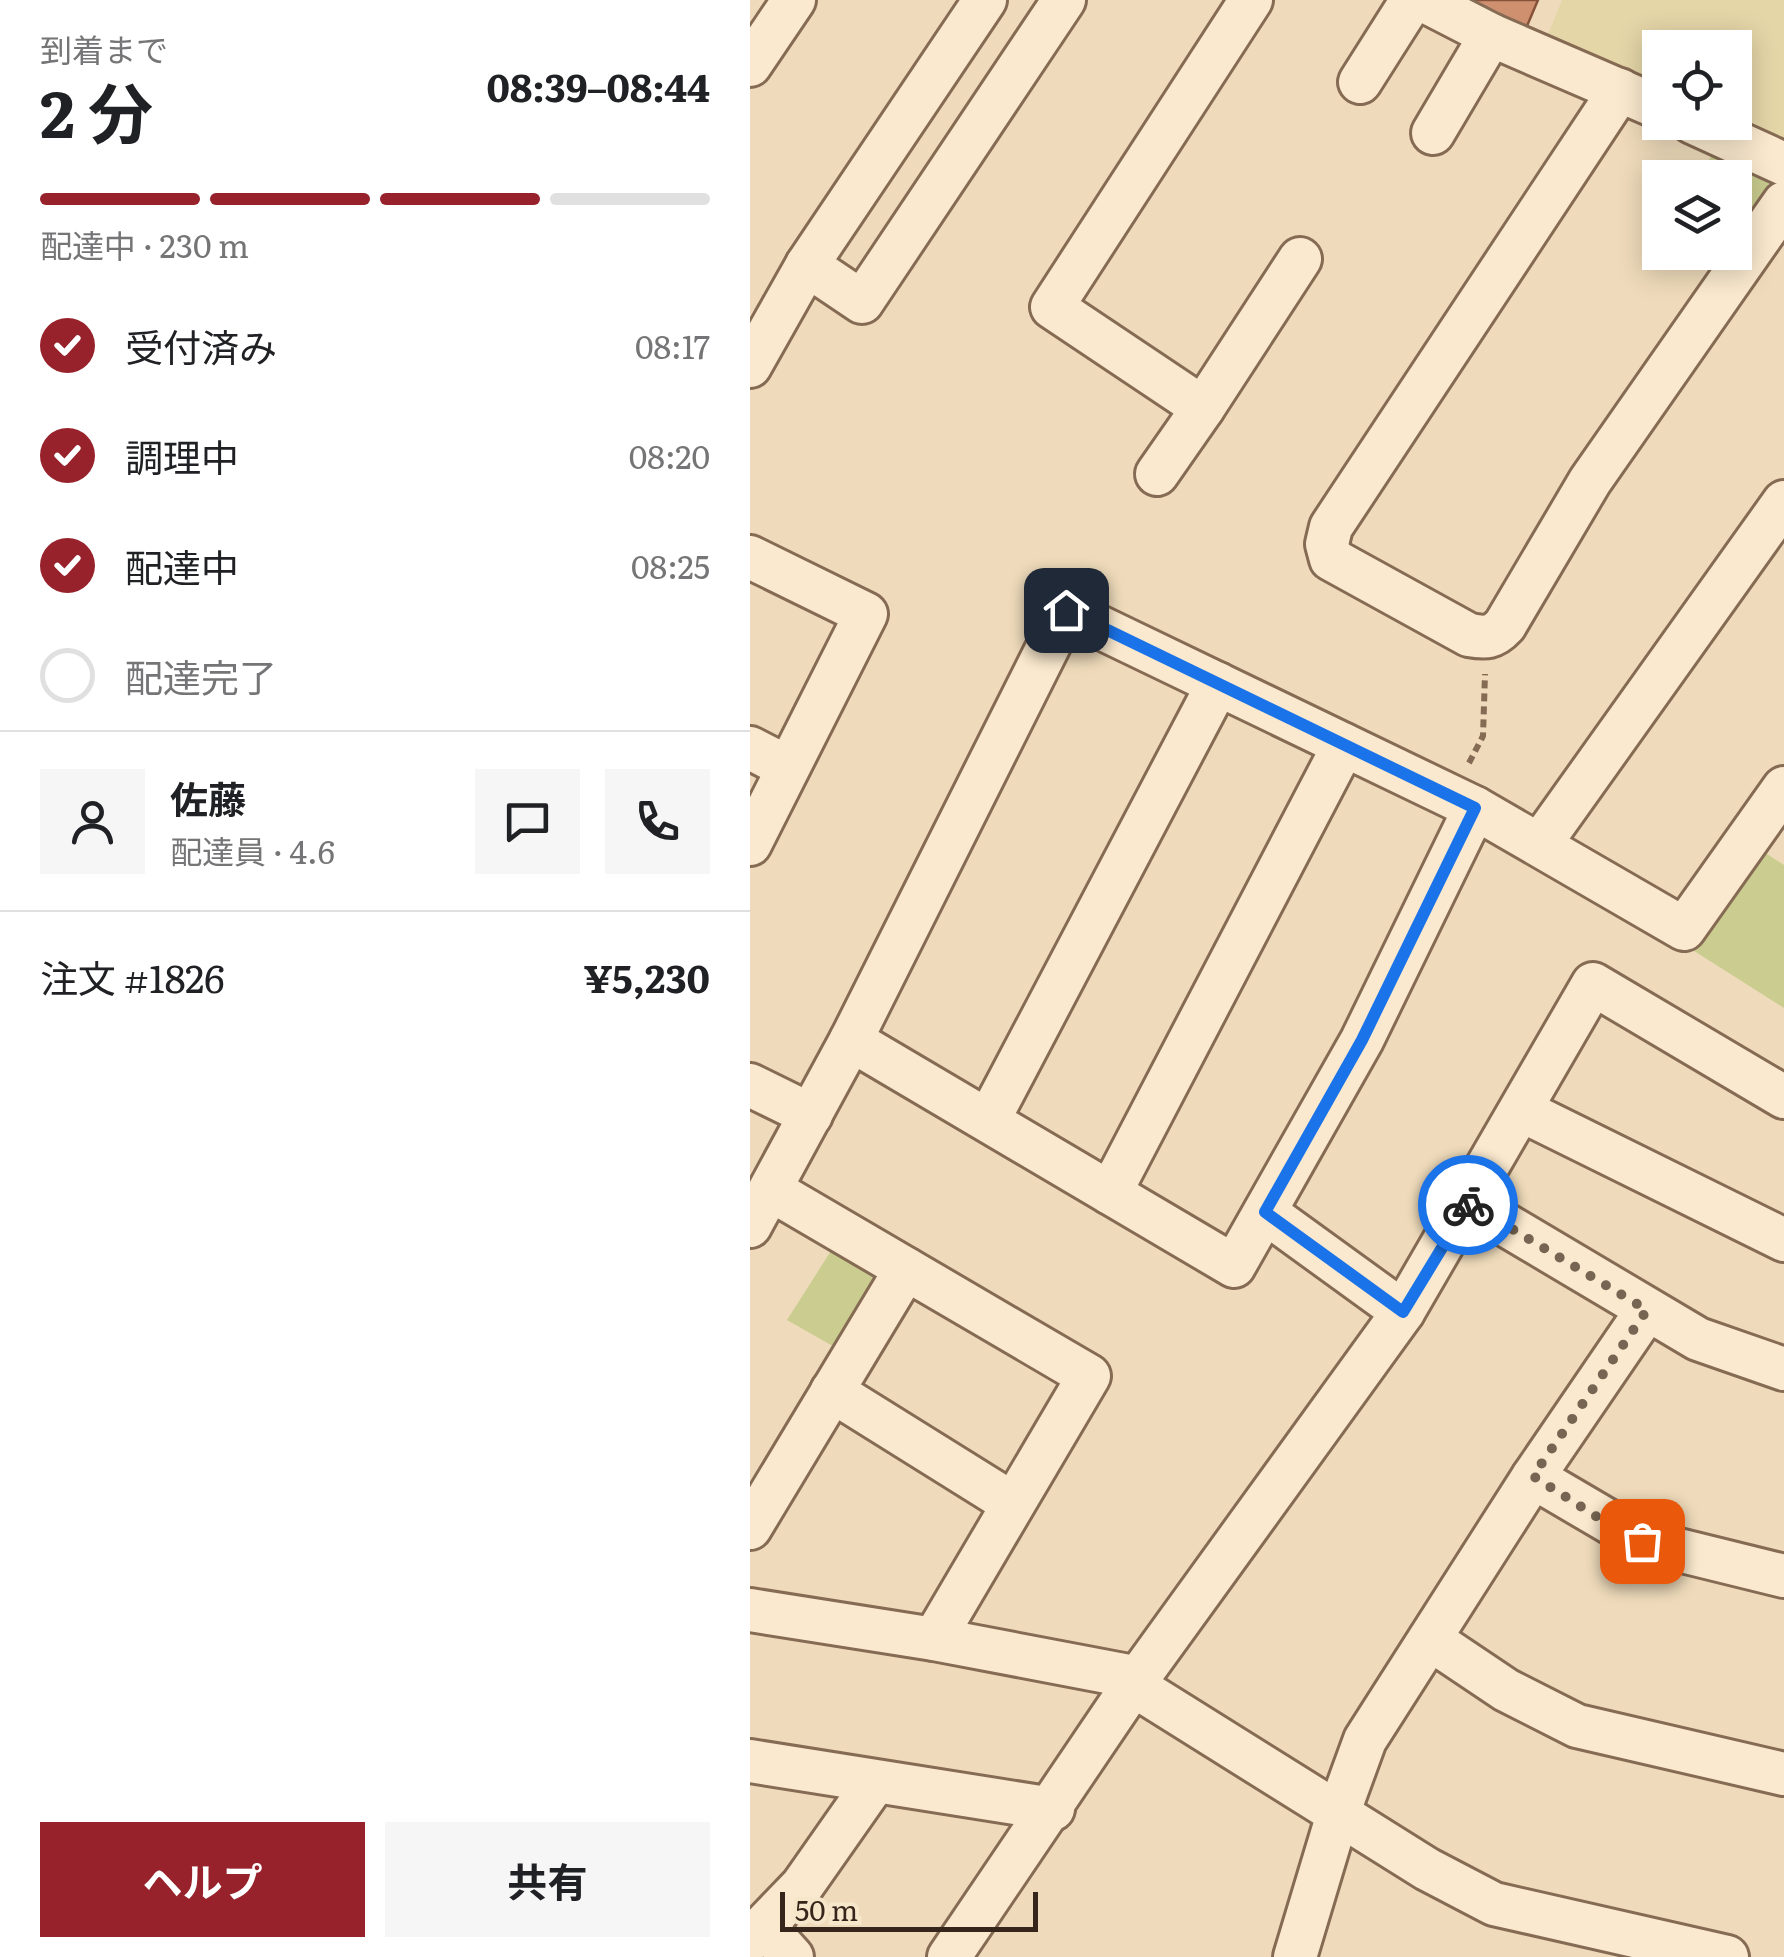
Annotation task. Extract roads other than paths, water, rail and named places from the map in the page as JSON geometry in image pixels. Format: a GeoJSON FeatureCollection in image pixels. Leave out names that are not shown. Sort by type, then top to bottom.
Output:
{"type":"FeatureCollection","features":[{"type":"Feature","properties":{"kind":"street"},"geometry":{"type":"LineString","coordinates":[[750,65],[794,0]]}},
{"type":"Feature","properties":{"kind":"street"},"geometry":{"type":"LineString","coordinates":[[750,366],[806,265],[985,0]]}},
{"type":"Feature","properties":{"kind":"street"},"geometry":{"type":"LineString","coordinates":[[806,265],[862,302],[1064,0]]}},
{"type":"Feature","properties":{"kind":"street"},"geometry":{"type":"LineString","coordinates":[[1204,408],[1052,308],[1251,0]]}},
{"type":"Feature","properties":{"kind":"street"},"geometry":{"type":"LineString","coordinates":[[1360,82],[1412,0]]}},
{"type":"Feature","properties":{"kind":"street"},"geometry":{"type":"LineString","coordinates":[[1423,0],[1642,100]]}},
{"type":"Feature","properties":{"kind":"street"},"geometry":{"type":"LineString","coordinates":[[1433,133],[1491,34]]}},
{"type":"Feature","properties":{"kind":"street"},"geometry":{"type":"LineString","coordinates":[[1620,90],[1331,526],[1327,544],[1331,559],[1469,636],[1496,635],[1590,481],[1784,203]]}},
{"type":"Feature","properties":{"kind":"street"},"geometry":{"type":"LineString","coordinates":[[1731,140],[1784,164]]}},
{"type":"Feature","properties":{"kind":"street"},"geometry":{"type":"LineString","coordinates":[[1157,474],[1300,258]]}},
{"type":"Feature","properties":{"kind":"street"},"geometry":{"type":"LineString","coordinates":[[1540,844],[1784,502]]}},
{"type":"Feature","properties":{"kind":"street"},"geometry":{"type":"LineString","coordinates":[[750,557],[866,614],[768,758],[750,844]]}},
{"type":"Feature","properties":{"kind":"street"},"geometry":{"type":"LineString","coordinates":[[750,1226],[851,1040],[1066,610],[1463,802],[1684,929],[1784,788]]}},
{"type":"Feature","properties":{"kind":"street"},"geometry":{"type":"LineString","coordinates":[[989,1119],[1218,684]]}},
{"type":"Feature","properties":{"kind":"street"},"geometry":{"type":"LineString","coordinates":[[1110,1193],[1344,745]]}},
{"type":"Feature","properties":{"kind":"street"},"geometry":{"type":"LineString","coordinates":[[851,1040],[1234,1266],[1362,1040],[1463,802]]}},
{"type":"Feature","properties":{"kind":"street"},"geometry":{"type":"LineString","coordinates":[[949,1957],[1053,1809],[1136,1681],[1403,1312],[1593,984],[1784,1097]]}},
{"type":"Feature","properties":{"kind":"street"},"geometry":{"type":"LineString","coordinates":[[750,1086],[811,1115]]}},
{"type":"Feature","properties":{"kind":"street"},"geometry":{"type":"LineString","coordinates":[[1521,1110],[1784,1240]]}},
{"type":"Feature","properties":{"kind":"street"},"geometry":{"type":"LineString","coordinates":[[771,1190],[1089,1376],[934,1638]]}},
{"type":"Feature","properties":{"kind":"street"},"geometry":{"type":"LineString","coordinates":[[1469,1203],[1698,1339],[1784,1370]]}},
{"type":"Feature","properties":{"kind":"street"},"geometry":{"type":"LineString","coordinates":[[1265,1212],[1403,1312]]}},
{"type":"Feature","properties":{"kind":"street"},"geometry":{"type":"LineString","coordinates":[[750,1528],[906,1269]]}},
{"type":"Feature","properties":{"kind":"street"},"geometry":{"type":"LineString","coordinates":[[1295,1957],[1365,1740],[1533,1476],[1647,1310]]}},
{"type":"Feature","properties":{"kind":"street"},"geometry":{"type":"LineString","coordinates":[[832,1391],[1013,1504]]}},
{"type":"Feature","properties":{"kind":"street"},"geometry":{"type":"LineString","coordinates":[[1533,1476],[1642,1541],[1784,1576]]}},
{"type":"Feature","properties":{"kind":"street"},"geometry":{"type":"LineString","coordinates":[[750,1610],[934,1638],[1136,1681],[1338,1814],[1427,1869],[1494,1904],[1727,1957]]}},
{"type":"Feature","properties":{"kind":"street"},"geometry":{"type":"LineString","coordinates":[[1430,1639],[1506,1690],[1577,1726],[1784,1774]]}},
{"type":"Feature","properties":{"kind":"street"},"geometry":{"type":"LineString","coordinates":[[750,1761],[1053,1809]]}},
{"type":"Feature","properties":{"kind":"street"},"geometry":{"type":"LineString","coordinates":[[768,1941],[875,1782]]}}]}
